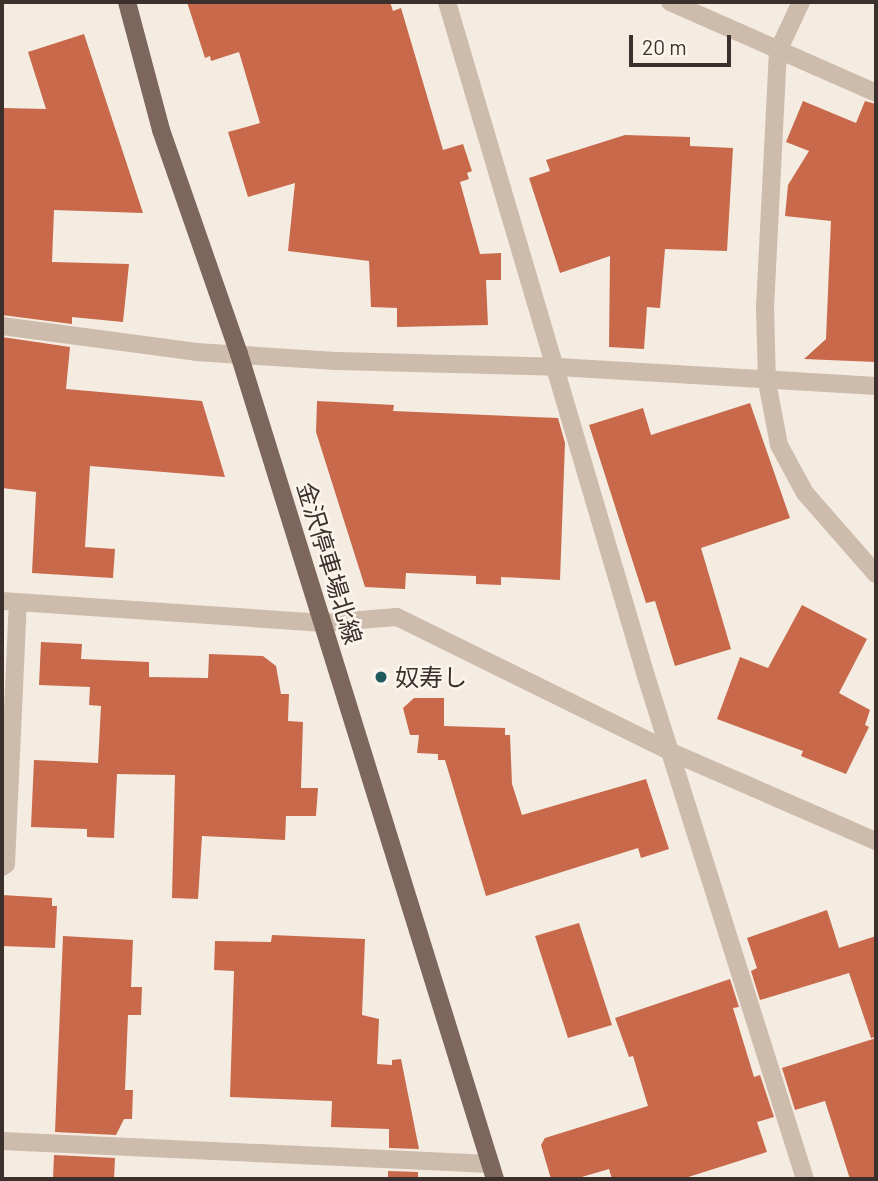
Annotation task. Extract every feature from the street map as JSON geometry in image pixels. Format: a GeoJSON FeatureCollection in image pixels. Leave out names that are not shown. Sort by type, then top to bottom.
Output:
{"type":"FeatureCollection","features":[{"type":"Feature","properties":{"kind":"main road","name":"金沢停車場北線"},"geometry":{"type":"LineString","coordinates":[[127,2],[161,130],[239,354],[492,1172]]}},
{"type":"Feature","properties":{"kind":"street"},"geometry":{"type":"LineString","coordinates":[[447,2],[671,752],[805,1179]]}},
{"type":"Feature","properties":{"kind":"street"},"geometry":{"type":"LineString","coordinates":[[670,2],[876,93]]}},
{"type":"Feature","properties":{"kind":"street"},"geometry":{"type":"LineString","coordinates":[[801,2],[778,51],[765,307],[767,382],[779,445],[805,493],[845,544],[876,573]]}},
{"type":"Feature","properties":{"kind":"street"},"geometry":{"type":"LineString","coordinates":[[2,326],[239,354],[558,367],[767,382],[876,386]]}},
{"type":"Feature","properties":{"kind":"street"},"geometry":{"type":"LineString","coordinates":[[2,867],[6,864],[10,602],[323,623],[397,617],[671,752],[876,841]]}},
{"type":"Feature","properties":{"kind":"street"},"geometry":{"type":"LineString","coordinates":[[2,1141],[492,1172]]}},
{"type":"Feature","properties":{"kind":"building"},"geometry":{"type":"Polygon","coordinates":[[[187,2],[390,2],[393,11],[401,8],[443,150],[463,144],[472,171],[467,173],[469,179],[460,182],[480,254],[501,253],[501,280],[486,280],[488,325],[397,327],[397,308],[371,307],[369,261],[288,251],[295,183],[248,197],[228,132],[260,123],[239,52],[211,61],[210,56],[205,58],[187,2]]]}},
{"type":"Feature","properties":{"kind":"building"},"geometry":{"type":"Polygon","coordinates":[[[84,34],[143,213],[54,210],[52,262],[129,264],[123,322],[72,317],[72,324],[2,315],[2,108],[46,109],[28,52],[84,34]]]}},
{"type":"Feature","properties":{"kind":"building"},"geometry":{"type":"Polygon","coordinates":[[[803,101],[856,123],[865,101],[876,104],[876,362],[804,359],[826,339],[831,221],[785,216],[788,185],[809,151],[786,142],[803,101]]]}},
{"type":"Feature","properties":{"kind":"building"},"geometry":{"type":"Polygon","coordinates":[[[625,135],[690,137],[690,146],[733,148],[727,251],[665,249],[660,308],[647,307],[644,349],[609,347],[610,256],[560,273],[529,178],[550,171],[546,160],[625,135]]]}},
{"type":"Feature","properties":{"kind":"building"},"geometry":{"type":"Polygon","coordinates":[[[2,337],[70,347],[66,389],[202,401],[225,477],[90,466],[85,547],[115,549],[113,578],[32,573],[36,492],[2,488],[2,337]]]}},
{"type":"Feature","properties":{"kind":"building"},"geometry":{"type":"Polygon","coordinates":[[[317,401],[394,405],[393,411],[558,418],[565,443],[560,580],[501,577],[501,585],[476,584],[476,576],[406,573],[405,589],[365,587],[316,432],[317,401]]]}},
{"type":"Feature","properties":{"kind":"building"},"geometry":{"type":"Polygon","coordinates":[[[750,403],[790,518],[701,548],[731,649],[675,666],[655,601],[646,603],[589,425],[643,408],[651,435],[750,403]]]}},
{"type":"Feature","properties":{"kind":"building"},"geometry":{"type":"Polygon","coordinates":[[[802,605],[867,639],[839,693],[870,710],[865,725],[869,727],[846,774],[801,756],[803,751],[717,719],[740,657],[768,668],[802,605]]]}},
{"type":"Feature","properties":{"kind":"building"},"geometry":{"type":"Polygon","coordinates":[[[41,642],[82,644],[81,659],[149,662],[149,677],[208,678],[209,654],[263,656],[276,666],[281,694],[289,694],[288,721],[303,722],[301,788],[318,788],[316,816],[286,816],[285,840],[202,836],[198,899],[172,898],[175,775],[117,774],[114,838],[87,837],[87,829],[31,827],[34,760],[98,763],[101,706],[89,705],[90,687],[39,685],[41,642]]]}},
{"type":"Feature","properties":{"kind":"building"},"geometry":{"type":"Polygon","coordinates":[[[414,698],[444,698],[444,726],[505,728],[505,735],[510,735],[512,784],[522,815],[646,779],[669,849],[641,858],[638,848],[486,896],[445,760],[438,760],[438,754],[417,753],[419,735],[410,735],[403,708],[414,698]]]}},
{"type":"Feature","properties":{"kind":"building"},"geometry":{"type":"Polygon","coordinates":[[[2,895],[52,898],[52,906],[57,906],[55,948],[2,946],[2,895]]]}},
{"type":"Feature","properties":{"kind":"building"},"geometry":{"type":"Polygon","coordinates":[[[827,910],[839,948],[876,936],[876,1037],[871,1038],[849,973],[760,1000],[751,971],[757,968],[747,938],[827,910]]]}},
{"type":"Feature","properties":{"kind":"building"},"geometry":{"type":"Polygon","coordinates":[[[579,923],[612,1025],[568,1038],[535,936],[579,923]]]}},
{"type":"Feature","properties":{"kind":"building"},"geometry":{"type":"Polygon","coordinates":[[[272,935],[365,939],[362,1015],[379,1019],[377,1064],[392,1065],[392,1060],[401,1059],[419,1149],[389,1148],[389,1129],[331,1127],[332,1101],[230,1097],[234,971],[214,970],[215,941],[271,942],[272,935]]]}},
{"type":"Feature","properties":{"kind":"building"},"geometry":{"type":"Polygon","coordinates":[[[63,936],[133,940],[131,987],[142,987],[141,1015],[128,1015],[125,1090],[133,1090],[132,1119],[124,1119],[116,1135],[55,1132],[63,936]]]}},
{"type":"Feature","properties":{"kind":"building"},"geometry":{"type":"Polygon","coordinates":[[[730,979],[739,1007],[733,1008],[754,1077],[760,1075],[774,1117],[757,1122],[767,1152],[682,1179],[612,1179],[609,1169],[575,1179],[551,1179],[541,1145],[545,1138],[648,1106],[633,1056],[629,1057],[615,1018],[730,979]]]}},
{"type":"Feature","properties":{"kind":"building"},"geometry":{"type":"Polygon","coordinates":[[[876,1038],[876,1179],[850,1179],[825,1101],[795,1110],[782,1068],[876,1038]]]}},
{"type":"Feature","properties":{"kind":"building"},"geometry":{"type":"Polygon","coordinates":[[[54,1155],[115,1158],[114,1179],[53,1179],[54,1155]]]}},
{"type":"Feature","properties":{"kind":"building"},"geometry":{"type":"Polygon","coordinates":[[[388,1171],[418,1172],[418,1179],[388,1179],[388,1171]]]}},
{"type":"Feature","properties":{"kind":"place","name":"奴寿し"},"geometry":{"type":"Point","coordinates":[381,677]}}]}
